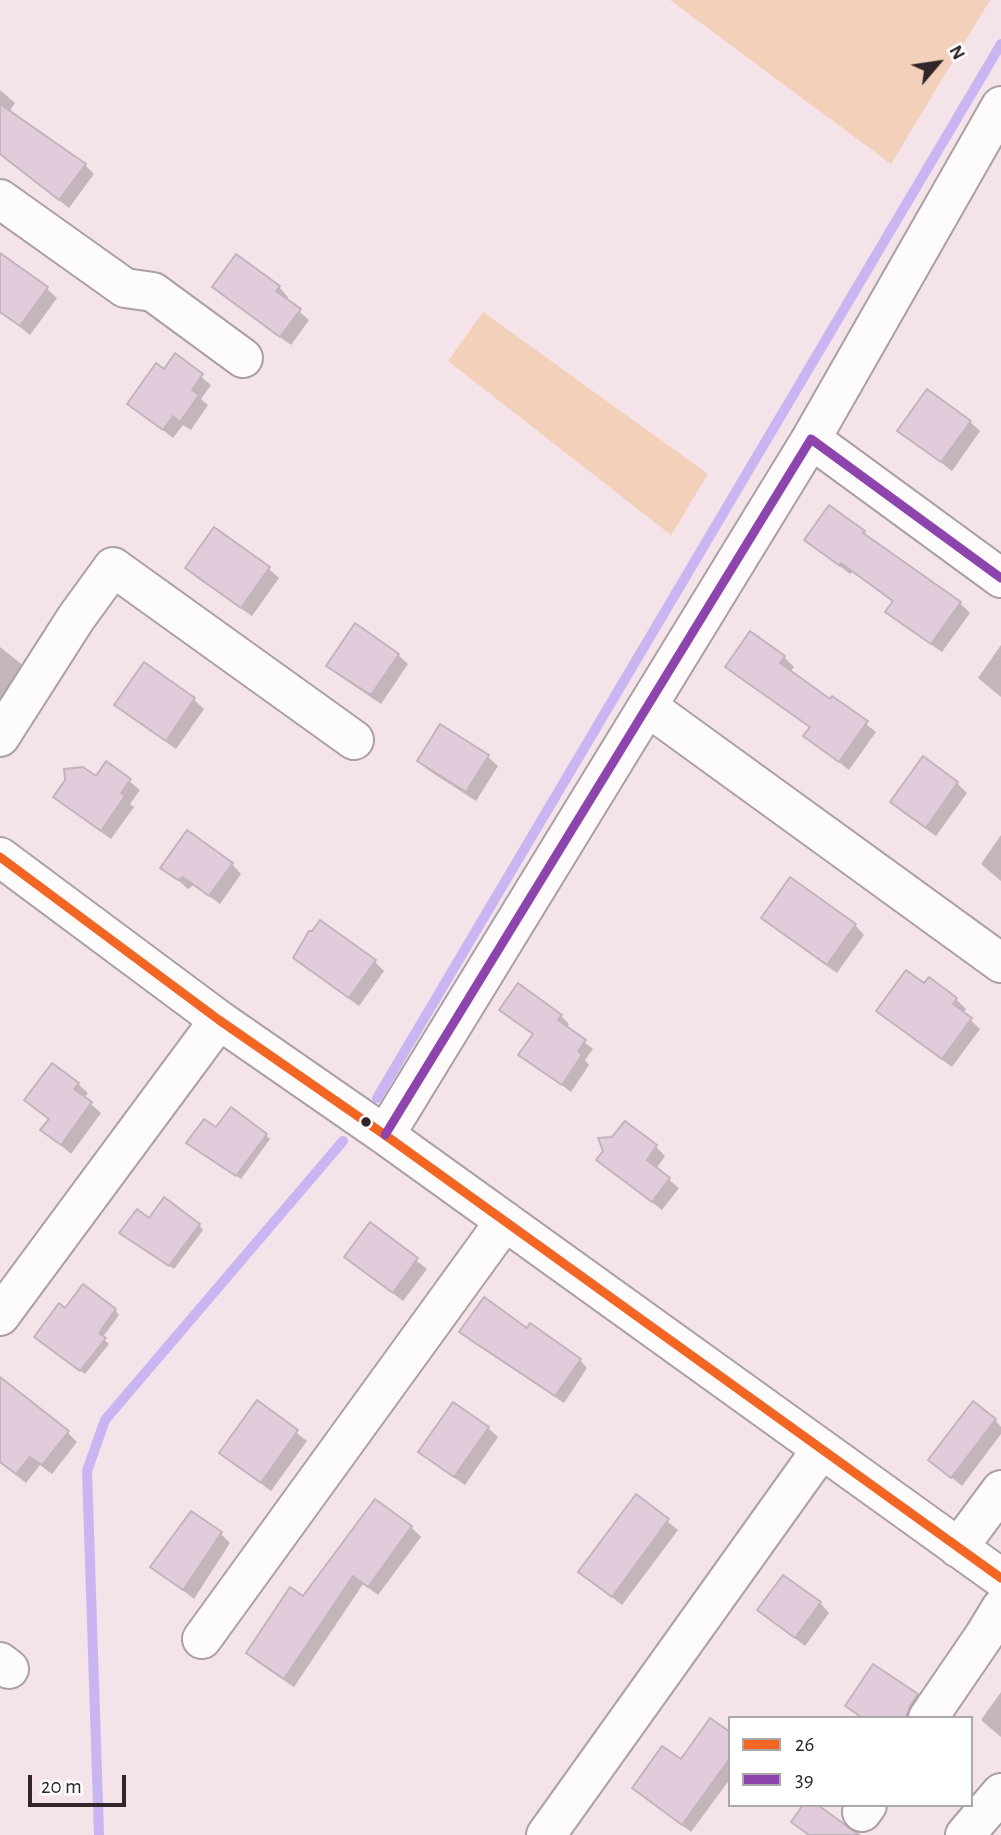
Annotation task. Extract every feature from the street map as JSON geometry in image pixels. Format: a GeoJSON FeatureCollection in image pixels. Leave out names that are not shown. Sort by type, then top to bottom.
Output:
{"type":"FeatureCollection","features":[{"type":"Feature","properties":{"kind":"street"},"geometry":{"type":"LineString","coordinates":[[385,1135],[811,439],[1001,106]]}},
{"type":"Feature","properties":{"kind":"street"},"geometry":{"type":"LineString","coordinates":[[0,199],[125,288],[153,292],[243,358]]}},
{"type":"Feature","properties":{"kind":"street"},"geometry":{"type":"LineString","coordinates":[[811,439],[1001,578]]}},
{"type":"Feature","properties":{"kind":"street"},"geometry":{"type":"LineString","coordinates":[[0,737],[76,618],[113,567],[354,740]]}},
{"type":"Feature","properties":{"kind":"street"},"geometry":{"type":"LineString","coordinates":[[648,707],[1001,963]]}},
{"type":"Feature","properties":{"kind":"street"},"geometry":{"type":"LineString","coordinates":[[0,857],[219,1020],[385,1135],[1001,1578]]}},
{"type":"Feature","properties":{"kind":"street"},"geometry":{"type":"LineString","coordinates":[[0,1316],[219,1020]]}},
{"type":"Feature","properties":{"kind":"street"},"geometry":{"type":"LineString","coordinates":[[202,1639],[505,1221]]}},
{"type":"Feature","properties":{"kind":"street"},"geometry":{"type":"LineString","coordinates":[[546,1835],[821,1450]]}},
{"type":"Feature","properties":{"kind":"street"},"geometry":{"type":"LineString","coordinates":[[958,1548],[1001,1490]]}},
{"type":"Feature","properties":{"kind":"street"},"geometry":{"type":"LineString","coordinates":[[929,1716],[1001,1608]]}},
{"type":"Feature","properties":{"kind":"street"},"geometry":{"type":"LineString","coordinates":[[965,1835],[1001,1793]]}},
{"type":"Feature","properties":{"kind":"shaded area"},"geometry":{"type":"Polygon","coordinates":[[[670,0],[990,0],[891,164],[670,0]]]}},
{"type":"Feature","properties":{"kind":"shaded area"},"geometry":{"type":"Polygon","coordinates":[[[483,312],[708,474],[671,535],[448,361],[483,312]]]}},
{"type":"Feature","properties":{"kind":"building"},"geometry":{"type":"Polygon","coordinates":[[[0,104],[86,164],[59,200],[0,154],[0,104]]]}},
{"type":"Feature","properties":{"kind":"building"},"geometry":{"type":"Polygon","coordinates":[[[0,253],[48,287],[20,326],[0,312],[0,253]]]}},
{"type":"Feature","properties":{"kind":"building"},"geometry":{"type":"Polygon","coordinates":[[[236,254],[280,286],[276,291],[301,309],[280,337],[212,287],[236,254]]]}},
{"type":"Feature","properties":{"kind":"building"},"geometry":{"type":"Polygon","coordinates":[[[175,353],[203,374],[192,390],[199,395],[180,422],[173,416],[163,430],[127,404],[156,363],[164,369],[175,353]]]}},
{"type":"Feature","properties":{"kind":"building"},"geometry":{"type":"Polygon","coordinates":[[[927,389],[971,421],[941,462],[897,431],[927,389]]]}},
{"type":"Feature","properties":{"kind":"building"},"geometry":{"type":"Polygon","coordinates":[[[829,505],[865,531],[863,533],[961,602],[931,644],[885,612],[893,601],[804,540],[829,505]]]}},
{"type":"Feature","properties":{"kind":"building"},"geometry":{"type":"Polygon","coordinates":[[[214,527],[270,567],[241,608],[185,568],[214,527]]]}},
{"type":"Feature","properties":{"kind":"building"},"geometry":{"type":"Polygon","coordinates":[[[355,623],[399,654],[371,695],[326,666],[355,623]]]}},
{"type":"Feature","properties":{"kind":"building"},"geometry":{"type":"Polygon","coordinates":[[[750,631],[785,656],[780,663],[830,699],[832,696],[868,721],[839,762],[803,736],[810,727],[725,667],[750,631]]]}},
{"type":"Feature","properties":{"kind":"building"},"geometry":{"type":"Polygon","coordinates":[[[144,662],[195,698],[166,741],[114,705],[144,662]]]}},
{"type":"Feature","properties":{"kind":"building"},"geometry":{"type":"Polygon","coordinates":[[[440,724],[489,755],[466,792],[417,761],[440,724]]]}},
{"type":"Feature","properties":{"kind":"building"},"geometry":{"type":"Polygon","coordinates":[[[923,756],[958,782],[926,828],[890,802],[923,756]]]}},
{"type":"Feature","properties":{"kind":"building"},"geometry":{"type":"Polygon","coordinates":[[[106,761],[131,779],[121,793],[125,796],[101,831],[53,797],[65,780],[64,769],[83,767],[96,776],[106,761]]]}},
{"type":"Feature","properties":{"kind":"building"},"geometry":{"type":"Polygon","coordinates":[[[187,830],[233,863],[209,896],[183,877],[178,880],[160,868],[187,830]]]}},
{"type":"Feature","properties":{"kind":"building"},"geometry":{"type":"Polygon","coordinates":[[[790,877],[856,924],[827,965],[761,918],[790,877]]]}},
{"type":"Feature","properties":{"kind":"building"},"geometry":{"type":"Polygon","coordinates":[[[320,920],[376,960],[349,998],[293,958],[309,931],[312,931],[320,920]]]}},
{"type":"Feature","properties":{"kind":"building"},"geometry":{"type":"Polygon","coordinates":[[[906,970],[924,983],[929,977],[957,998],[953,1004],[972,1018],[942,1059],[876,1011],[906,970]]]}},
{"type":"Feature","properties":{"kind":"building"},"geometry":{"type":"Polygon","coordinates":[[[518,983],[562,1015],[558,1020],[586,1040],[578,1051],[582,1055],[562,1085],[518,1055],[533,1034],[499,1010],[518,983]]]}},
{"type":"Feature","properties":{"kind":"building"},"geometry":{"type":"Polygon","coordinates":[[[52,1063],[79,1083],[74,1089],[92,1102],[61,1145],[40,1130],[49,1119],[24,1100],[52,1063]]]}},
{"type":"Feature","properties":{"kind":"building"},"geometry":{"type":"Polygon","coordinates":[[[231,1107],[267,1134],[236,1176],[186,1143],[204,1119],[216,1127],[231,1107]]]}},
{"type":"Feature","properties":{"kind":"building"},"geometry":{"type":"Polygon","coordinates":[[[625,1121],[657,1145],[647,1160],[670,1178],[652,1202],[596,1160],[603,1151],[598,1138],[612,1137],[625,1121]]]}},
{"type":"Feature","properties":{"kind":"building"},"geometry":{"type":"Polygon","coordinates":[[[164,1197],[200,1224],[169,1266],[119,1233],[137,1209],[149,1218],[164,1197]]]}},
{"type":"Feature","properties":{"kind":"building"},"geometry":{"type":"Polygon","coordinates":[[[370,1222],[418,1258],[393,1293],[344,1257],[370,1222]]]}},
{"type":"Feature","properties":{"kind":"building"},"geometry":{"type":"Polygon","coordinates":[[[83,1284],[116,1309],[99,1333],[106,1338],[80,1371],[34,1337],[59,1303],[65,1308],[83,1284]]]}},
{"type":"Feature","properties":{"kind":"building"},"geometry":{"type":"Polygon","coordinates":[[[484,1297],[527,1328],[530,1323],[581,1359],[555,1396],[459,1332],[484,1297]]]}},
{"type":"Feature","properties":{"kind":"building"},"geometry":{"type":"Polygon","coordinates":[[[0,1377],[69,1431],[42,1465],[30,1457],[16,1474],[0,1462],[0,1377]]]}},
{"type":"Feature","properties":{"kind":"building"},"geometry":{"type":"Polygon","coordinates":[[[257,1400],[298,1430],[261,1483],[219,1453],[257,1400]]]}},
{"type":"Feature","properties":{"kind":"building"},"geometry":{"type":"Polygon","coordinates":[[[973,1401],[996,1419],[951,1478],[928,1460],[973,1401]]]}},
{"type":"Feature","properties":{"kind":"building"},"geometry":{"type":"Polygon","coordinates":[[[453,1402],[489,1427],[454,1477],[418,1452],[453,1402]]]}},
{"type":"Feature","properties":{"kind":"building"},"geometry":{"type":"Polygon","coordinates":[[[636,1494],[669,1519],[612,1597],[578,1572],[636,1494]]]}},
{"type":"Feature","properties":{"kind":"building"},"geometry":{"type":"Polygon","coordinates":[[[375,1499],[412,1526],[368,1587],[353,1576],[284,1679],[246,1653],[290,1587],[303,1596],[375,1499]]]}},
{"type":"Feature","properties":{"kind":"building"},"geometry":{"type":"Polygon","coordinates":[[[191,1511],[222,1532],[183,1590],[150,1567],[191,1511]]]}},
{"type":"Feature","properties":{"kind":"building"},"geometry":{"type":"Polygon","coordinates":[[[783,1575],[821,1602],[795,1638],[757,1610],[783,1575]]]}},
{"type":"Feature","properties":{"kind":"building"},"geometry":{"type":"Polygon","coordinates":[[[873,1664],[918,1694],[907,1716],[860,1716],[845,1706],[873,1664]]]}},
{"type":"Feature","properties":{"kind":"building"},"geometry":{"type":"Polygon","coordinates":[[[710,1718],[728,1731],[728,1761],[682,1825],[632,1788],[662,1746],[681,1759],[710,1718]]]}},
{"type":"Feature","properties":{"kind":"building"},"geometry":{"type":"Polygon","coordinates":[[[802,1807],[821,1807],[859,1835],[809,1835],[791,1822],[802,1807]]]}},
{"type":"Feature","properties":{"kind":"waterway"},"geometry":{"type":"LineString","coordinates":[[377,1098],[1001,44]]}},
{"type":"Feature","properties":{"kind":"waterway"},"geometry":{"type":"LineString","coordinates":[[99,1835],[87,1471],[105,1420],[343,1141]]}},
{"type":"Feature","properties":{"kind":"transit line","name":"39"},"geometry":{"type":"LineString","coordinates":[[385,1135],[811,439],[1001,578]]}},
{"type":"Feature","properties":{"kind":"transit line","name":"26"},"geometry":{"type":"LineString","coordinates":[[0,857],[219,1020],[385,1135],[1001,1578]]}}]}
